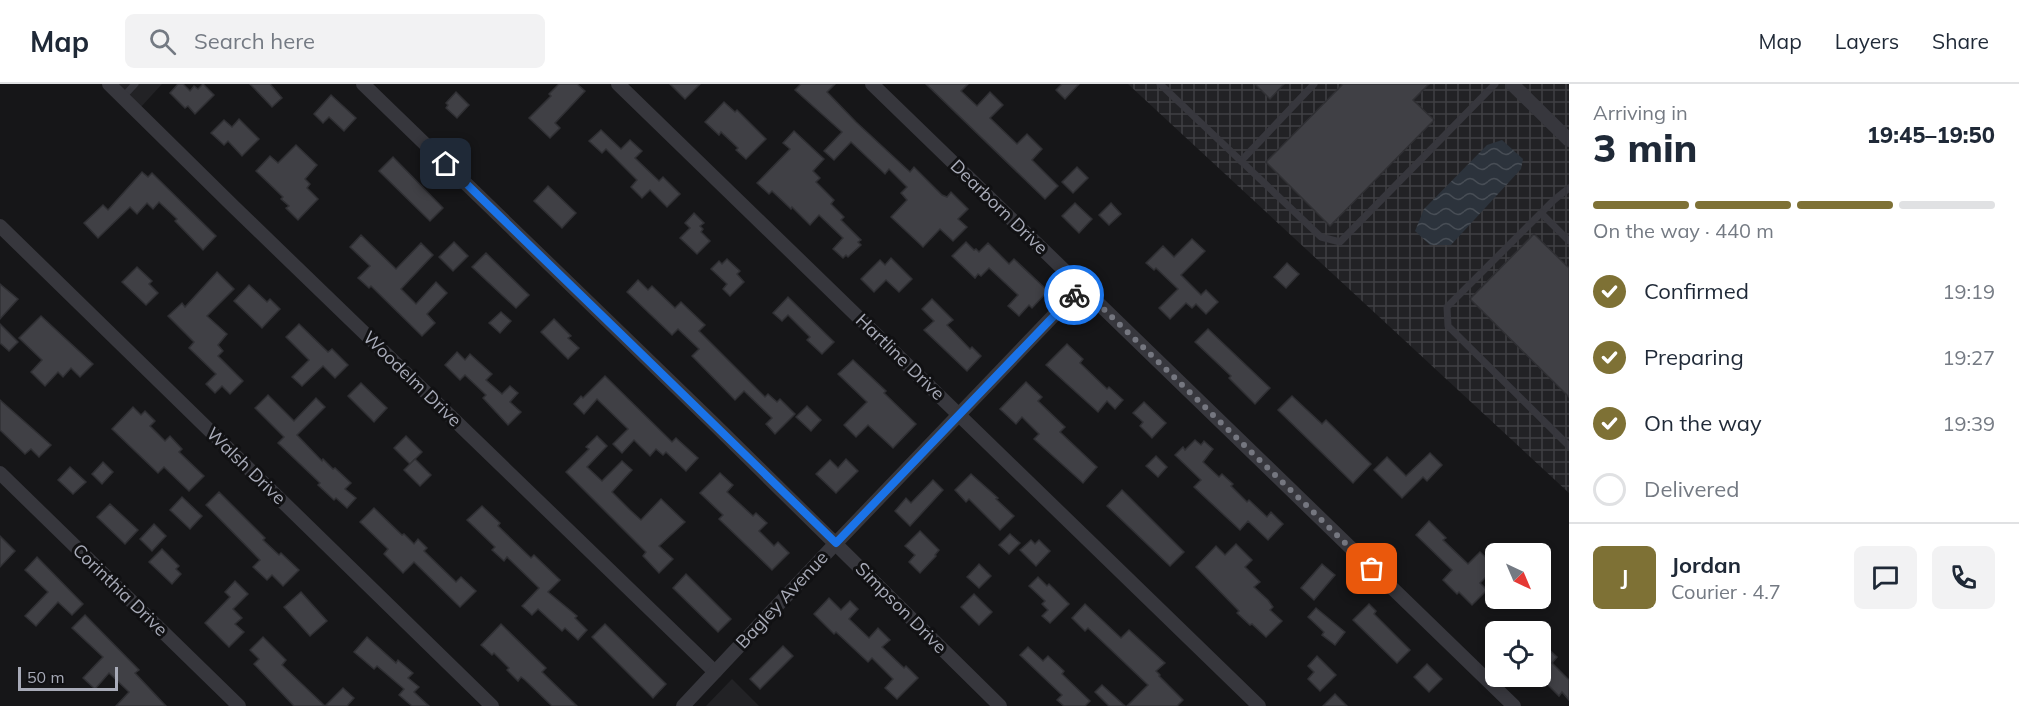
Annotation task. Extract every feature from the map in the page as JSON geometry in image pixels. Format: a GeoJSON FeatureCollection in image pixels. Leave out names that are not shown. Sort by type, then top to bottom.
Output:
{"type":"FeatureCollection","features":[{"type":"Feature","properties":{"kind":"street","name":"Woodelm Drive"},"geometry":{"type":"LineString","coordinates":[[109,84],[715,672]]}},
{"type":"Feature","properties":{"kind":"street","name":"Simpson Drive"},"geometry":{"type":"LineString","coordinates":[[363,84],[836,543],[1000,706]]}},
{"type":"Feature","properties":{"kind":"street","name":"Hartline Drive"},"geometry":{"type":"LineString","coordinates":[[618,84],[1259,706]]}},
{"type":"Feature","properties":{"kind":"street","name":"Dearborn Drive"},"geometry":{"type":"LineString","coordinates":[[872,84],[1514,706]]}},
{"type":"Feature","properties":{"kind":"street"},"geometry":{"type":"LineString","coordinates":[[1517,86],[1569,140]]}},
{"type":"Feature","properties":{"kind":"street","name":"Walsh Drive"},"geometry":{"type":"LineString","coordinates":[[0,226],[492,706]]}},
{"type":"Feature","properties":{"kind":"street","name":"Bagley Avenue"},"geometry":{"type":"LineString","coordinates":[[683,706],[1081,287]]}},
{"type":"Feature","properties":{"kind":"street","name":"Corinthia Drive"},"geometry":{"type":"LineString","coordinates":[[0,473],[239,706]]}},
{"type":"Feature","properties":{"kind":"lane"},"geometry":{"type":"LineString","coordinates":[[123,97],[135,84]]}},
{"type":"Feature","properties":{"kind":"lane"},"geometry":{"type":"LineString","coordinates":[[1160,84],[1321,237],[1340,242],[1495,84]]}},
{"type":"Feature","properties":{"kind":"lane"},"geometry":{"type":"LineString","coordinates":[[1241,161],[1314,84]]}},
{"type":"Feature","properties":{"kind":"lane"},"geometry":{"type":"LineString","coordinates":[[1569,188],[1447,307],[1448,326],[1569,446]]}},
{"type":"Feature","properties":{"kind":"lane"},"geometry":{"type":"LineString","coordinates":[[1541,213],[1569,240]]}},
{"type":"Feature","properties":{"kind":"shaded area"},"geometry":{"type":"Polygon","coordinates":[[[116,84],[162,84],[140,108],[116,84]]]}},
{"type":"Feature","properties":{"kind":"shaded area"},"geometry":{"type":"Polygon","coordinates":[[[1128,84],[1569,84],[1569,493],[1128,84]]]}},
{"type":"Feature","properties":{"kind":"shaded area"},"geometry":{"type":"Polygon","coordinates":[[[732,679],[759,706],[706,706],[732,679]]]}},
{"type":"Feature","properties":{"kind":"water"},"geometry":{"type":"Polygon","coordinates":[[[1502,140],[1523,159],[1521,169],[1451,245],[1430,245],[1415,231],[1424,209],[1487,145],[1502,140]]]}},
{"type":"Feature","properties":{"kind":"building"},"geometry":{"type":"Polygon","coordinates":[[[178,84],[183,84],[190,91],[194,86],[198,89],[203,84],[214,95],[195,114],[188,106],[185,108],[170,93],[178,84]]]}},
{"type":"Feature","properties":{"kind":"building"},"geometry":{"type":"Polygon","coordinates":[[[250,84],[270,84],[282,98],[272,107],[250,84]]]}},
{"type":"Feature","properties":{"kind":"building"},"geometry":{"type":"Polygon","coordinates":[[[559,84],[577,84],[585,91],[555,123],[560,128],[550,138],[529,118],[551,96],[549,94],[559,84]]]}},
{"type":"Feature","properties":{"kind":"building"},"geometry":{"type":"Polygon","coordinates":[[[670,84],[700,84],[685,99],[670,84]]]}},
{"type":"Feature","properties":{"kind":"building"},"geometry":{"type":"Polygon","coordinates":[[[801,84],[835,84],[827,92],[856,122],[910,172],[914,167],[942,195],[947,197],[951,192],[968,209],[958,219],[967,227],[953,241],[940,229],[923,247],[891,217],[907,200],[901,193],[907,187],[889,169],[885,174],[851,142],[834,160],[824,151],[842,132],[795,90],[801,84]]]}},
{"type":"Feature","properties":{"kind":"building"},"geometry":{"type":"Polygon","coordinates":[[[926,84],[968,84],[961,91],[977,106],[990,92],[1003,105],[990,118],[1017,144],[1027,134],[1042,149],[1032,160],[1058,186],[1045,199],[926,84]]]}},
{"type":"Feature","properties":{"kind":"building"},"geometry":{"type":"Polygon","coordinates":[[[1062,84],[1079,84],[1065,99],[1056,90],[1062,84]]]}},
{"type":"Feature","properties":{"kind":"building"},"geometry":{"type":"Polygon","coordinates":[[[1255,84],[1284,84],[1270,99],[1255,84]]]}},
{"type":"Feature","properties":{"kind":"building"},"geometry":{"type":"Polygon","coordinates":[[[1343,84],[1429,84],[1413,100],[1434,120],[1330,226],[1266,162],[1343,84]]]}},
{"type":"Feature","properties":{"kind":"building"},"geometry":{"type":"Polygon","coordinates":[[[456,92],[469,105],[457,118],[446,108],[448,105],[446,103],[456,92]]]}},
{"type":"Feature","properties":{"kind":"building"},"geometry":{"type":"Polygon","coordinates":[[[331,95],[356,118],[344,131],[329,117],[323,123],[314,114],[331,95]]]}},
{"type":"Feature","properties":{"kind":"building"},"geometry":{"type":"Polygon","coordinates":[[[724,102],[735,112],[737,110],[766,139],[746,159],[721,132],[719,135],[705,122],[724,102]]]}},
{"type":"Feature","properties":{"kind":"building"},"geometry":{"type":"Polygon","coordinates":[[[239,119],[259,139],[242,156],[228,141],[224,145],[211,133],[224,120],[232,127],[239,119]]]}},
{"type":"Feature","properties":{"kind":"building"},"geometry":{"type":"Polygon","coordinates":[[[601,130],[621,149],[630,140],[642,151],[635,158],[659,181],[663,177],[680,194],[667,207],[650,190],[642,198],[631,187],[637,180],[606,149],[602,153],[589,141],[601,130]]]}},
{"type":"Feature","properties":{"kind":"building"},"geometry":{"type":"Polygon","coordinates":[[[794,131],[824,159],[813,171],[820,178],[816,182],[834,200],[831,204],[844,217],[841,220],[861,240],[858,242],[861,245],[848,257],[846,255],[843,258],[833,249],[843,238],[819,215],[810,225],[772,191],[769,194],[757,183],[790,149],[783,143],[794,131]]]}},
{"type":"Feature","properties":{"kind":"building"},"geometry":{"type":"Polygon","coordinates":[[[296,145],[317,165],[305,179],[310,184],[307,188],[318,199],[298,220],[286,208],[289,206],[281,199],[283,197],[256,171],[270,156],[278,163],[296,145]]]}},
{"type":"Feature","properties":{"kind":"building"},"geometry":{"type":"Polygon","coordinates":[[[393,157],[443,208],[430,221],[379,171],[393,157]]]}},
{"type":"Feature","properties":{"kind":"building"},"geometry":{"type":"Polygon","coordinates":[[[1077,167],[1088,178],[1073,193],[1062,182],[1077,167]]]}},
{"type":"Feature","properties":{"kind":"building"},"geometry":{"type":"Polygon","coordinates":[[[142,172],[148,177],[152,173],[216,236],[203,250],[159,202],[153,209],[147,203],[137,214],[130,207],[98,238],[84,223],[103,205],[108,210],[142,172]]]}},
{"type":"Feature","properties":{"kind":"building"},"geometry":{"type":"Polygon","coordinates":[[[548,186],[576,213],[562,228],[534,201],[548,186]]]}},
{"type":"Feature","properties":{"kind":"building"},"geometry":{"type":"Polygon","coordinates":[[[1075,203],[1092,219],[1079,233],[1062,216],[1075,203]]]}},
{"type":"Feature","properties":{"kind":"building"},"geometry":{"type":"Polygon","coordinates":[[[1111,203],[1121,214],[1109,225],[1099,215],[1111,203]]]}},
{"type":"Feature","properties":{"kind":"building"},"geometry":{"type":"Polygon","coordinates":[[[694,213],[704,223],[700,226],[703,229],[701,232],[710,241],[697,254],[680,238],[690,228],[685,223],[694,213]]]}},
{"type":"Feature","properties":{"kind":"building"},"geometry":{"type":"Polygon","coordinates":[[[1534,234],[1569,268],[1569,397],[1470,299],[1534,234]]]}},
{"type":"Feature","properties":{"kind":"building"},"geometry":{"type":"Polygon","coordinates":[[[361,235],[396,269],[421,243],[433,255],[401,289],[416,304],[436,282],[447,293],[427,314],[435,323],[422,336],[371,286],[369,288],[358,278],[370,266],[350,247],[361,235]]]}},
{"type":"Feature","properties":{"kind":"building"},"geometry":{"type":"Polygon","coordinates":[[[1192,239],[1205,251],[1181,275],[1201,295],[1206,290],[1218,302],[1206,314],[1196,304],[1192,308],[1186,303],[1170,319],[1159,308],[1178,289],[1156,268],[1154,270],[1146,263],[1163,246],[1174,257],[1192,239]]]}},
{"type":"Feature","properties":{"kind":"building"},"geometry":{"type":"Polygon","coordinates":[[[454,242],[468,256],[453,271],[439,257],[454,242]]]}},
{"type":"Feature","properties":{"kind":"building"},"geometry":{"type":"Polygon","coordinates":[[[966,242],[979,252],[988,243],[1009,264],[1014,259],[1048,291],[1032,308],[1029,305],[1019,316],[1008,306],[1018,295],[989,268],[981,276],[978,274],[975,278],[952,256],[966,242]]]}},
{"type":"Feature","properties":{"kind":"building"},"geometry":{"type":"Polygon","coordinates":[[[486,253],[529,295],[516,308],[472,267],[486,253]]]}},
{"type":"Feature","properties":{"kind":"building"},"geometry":{"type":"Polygon","coordinates":[[[891,258],[912,279],[899,292],[886,280],[874,292],[861,279],[880,260],[885,265],[891,258]]]}},
{"type":"Feature","properties":{"kind":"building"},"geometry":{"type":"Polygon","coordinates":[[[727,259],[740,271],[737,274],[744,282],[730,296],[723,289],[727,284],[711,269],[719,261],[722,264],[727,259]]]}},
{"type":"Feature","properties":{"kind":"building"},"geometry":{"type":"Polygon","coordinates":[[[1287,263],[1299,274],[1286,288],[1274,277],[1287,263]]]}},
{"type":"Feature","properties":{"kind":"building"},"geometry":{"type":"Polygon","coordinates":[[[137,267],[152,281],[149,284],[158,293],[146,305],[122,282],[137,267]]]}},
{"type":"Feature","properties":{"kind":"building"},"geometry":{"type":"Polygon","coordinates":[[[217,272],[234,289],[207,316],[227,334],[218,345],[223,351],[218,356],[243,381],[230,394],[222,386],[215,393],[206,384],[216,374],[189,348],[194,342],[168,316],[182,303],[185,307],[217,272]]]}},
{"type":"Feature","properties":{"kind":"building"},"geometry":{"type":"Polygon","coordinates":[[[638,280],[648,290],[652,286],[675,308],[681,302],[705,325],[699,331],[765,397],[768,394],[777,402],[780,399],[795,414],[775,434],[766,424],[772,418],[744,391],[735,400],[692,356],[699,349],[678,329],[672,335],[627,292],[638,280]]]}},
{"type":"Feature","properties":{"kind":"building"},"geometry":{"type":"Polygon","coordinates":[[[0,284],[18,299],[0,319],[0,284]]]}},
{"type":"Feature","properties":{"kind":"building"},"geometry":{"type":"Polygon","coordinates":[[[249,285],[267,302],[270,299],[280,309],[262,328],[234,301],[249,285]]]}},
{"type":"Feature","properties":{"kind":"building"},"geometry":{"type":"Polygon","coordinates":[[[788,297],[834,342],[822,354],[807,340],[810,337],[788,315],[782,321],[773,313],[788,297]]]}},
{"type":"Feature","properties":{"kind":"building"},"geometry":{"type":"Polygon","coordinates":[[[932,299],[953,320],[947,325],[970,349],[972,347],[981,356],[967,371],[924,330],[934,321],[922,309],[932,299]]]}},
{"type":"Feature","properties":{"kind":"building"},"geometry":{"type":"Polygon","coordinates":[[[501,312],[511,321],[500,333],[489,323],[501,312]]]}},
{"type":"Feature","properties":{"kind":"building"},"geometry":{"type":"Polygon","coordinates":[[[41,316],[93,364],[80,377],[71,368],[63,377],[58,372],[45,386],[31,372],[42,360],[19,338],[41,316]]]}},
{"type":"Feature","properties":{"kind":"building"},"geometry":{"type":"Polygon","coordinates":[[[554,319],[571,336],[568,338],[579,348],[568,359],[541,332],[554,319]]]}},
{"type":"Feature","properties":{"kind":"building"},"geometry":{"type":"Polygon","coordinates":[[[0,324],[18,342],[9,351],[0,343],[0,324]]]}},
{"type":"Feature","properties":{"kind":"building"},"geometry":{"type":"Polygon","coordinates":[[[299,324],[328,352],[332,349],[348,365],[335,378],[323,366],[302,386],[292,377],[309,360],[286,337],[299,324]]]}},
{"type":"Feature","properties":{"kind":"building"},"geometry":{"type":"Polygon","coordinates":[[[1208,329],[1270,388],[1255,404],[1229,378],[1231,376],[1195,342],[1208,329]]]}},
{"type":"Feature","properties":{"kind":"building"},"geometry":{"type":"Polygon","coordinates":[[[1067,344],[1083,359],[1080,363],[1107,389],[1109,387],[1123,400],[1115,409],[1107,401],[1098,412],[1046,365],[1067,344]]]}},
{"type":"Feature","properties":{"kind":"building"},"geometry":{"type":"Polygon","coordinates":[[[457,352],[465,360],[470,354],[492,374],[486,380],[502,394],[510,386],[518,393],[510,402],[521,412],[508,425],[483,398],[486,395],[465,375],[460,380],[445,365],[457,352]]]}},
{"type":"Feature","properties":{"kind":"building"},"geometry":{"type":"Polygon","coordinates":[[[853,360],[916,424],[893,448],[868,425],[856,437],[844,425],[867,402],[838,374],[853,360]]]}},
{"type":"Feature","properties":{"kind":"building"},"geometry":{"type":"Polygon","coordinates":[[[605,376],[672,442],[676,438],[698,458],[686,471],[666,452],[663,455],[656,449],[650,456],[634,440],[622,453],[613,444],[628,429],[597,399],[584,414],[574,404],[605,376]]]}},
{"type":"Feature","properties":{"kind":"building"},"geometry":{"type":"Polygon","coordinates":[[[1026,382],[1042,397],[1038,401],[1065,427],[1060,432],[1097,467],[1083,483],[1034,439],[1039,434],[1022,417],[1016,424],[1000,409],[1026,382]]]}},
{"type":"Feature","properties":{"kind":"building"},"geometry":{"type":"Polygon","coordinates":[[[361,383],[387,408],[374,422],[348,396],[361,383]]]}},
{"type":"Feature","properties":{"kind":"building"},"geometry":{"type":"Polygon","coordinates":[[[268,395],[294,421],[316,398],[325,407],[297,435],[322,461],[323,459],[333,469],[335,468],[351,483],[345,489],[356,498],[347,508],[336,498],[334,500],[318,485],[320,483],[278,443],[284,437],[255,408],[268,395]]]}},
{"type":"Feature","properties":{"kind":"building"},"geometry":{"type":"Polygon","coordinates":[[[1292,396],[1322,424],[1326,420],[1371,464],[1353,483],[1278,410],[1292,396]]]}},
{"type":"Feature","properties":{"kind":"building"},"geometry":{"type":"Polygon","coordinates":[[[0,400],[51,445],[39,457],[31,449],[25,454],[0,430],[0,400]]]}},
{"type":"Feature","properties":{"kind":"building"},"geometry":{"type":"Polygon","coordinates":[[[1144,402],[1166,423],[1152,438],[1140,426],[1143,422],[1133,413],[1144,402]]]}},
{"type":"Feature","properties":{"kind":"building"},"geometry":{"type":"Polygon","coordinates":[[[807,406],[821,420],[811,431],[796,417],[807,406]]]}},
{"type":"Feature","properties":{"kind":"building"},"geometry":{"type":"Polygon","coordinates":[[[133,407],[141,415],[145,411],[155,421],[150,426],[165,441],[170,436],[182,449],[179,452],[204,476],[189,491],[164,467],[158,473],[112,429],[133,407]]]}},
{"type":"Feature","properties":{"kind":"building"},"geometry":{"type":"Polygon","coordinates":[[[406,436],[422,452],[410,464],[394,448],[406,436]]]}},
{"type":"Feature","properties":{"kind":"building"},"geometry":{"type":"Polygon","coordinates":[[[597,436],[607,446],[587,467],[602,481],[622,461],[632,470],[612,492],[630,510],[641,520],[661,499],[685,522],[659,546],[673,559],[659,573],[643,556],[646,552],[566,472],[589,449],[586,447],[597,436]]]}},
{"type":"Feature","properties":{"kind":"building"},"geometry":{"type":"Polygon","coordinates":[[[1195,440],[1201,445],[1204,441],[1213,449],[1203,462],[1219,477],[1222,474],[1233,484],[1231,486],[1247,502],[1249,500],[1267,517],[1271,512],[1283,524],[1268,540],[1248,521],[1240,530],[1194,487],[1201,480],[1175,455],[1183,447],[1185,450],[1195,440]]]}},
{"type":"Feature","properties":{"kind":"building"},"geometry":{"type":"Polygon","coordinates":[[[1430,453],[1442,465],[1427,481],[1423,477],[1402,498],[1374,470],[1387,457],[1406,476],[1430,453]]]}},
{"type":"Feature","properties":{"kind":"building"},"geometry":{"type":"Polygon","coordinates":[[[1156,456],[1167,467],[1158,477],[1146,466],[1156,456]]]}},
{"type":"Feature","properties":{"kind":"building"},"geometry":{"type":"Polygon","coordinates":[[[415,459],[431,475],[420,486],[404,470],[415,459]]]}},
{"type":"Feature","properties":{"kind":"building"},"geometry":{"type":"Polygon","coordinates":[[[846,459],[858,471],[836,493],[816,474],[830,460],[838,468],[846,459]]]}},
{"type":"Feature","properties":{"kind":"building"},"geometry":{"type":"Polygon","coordinates":[[[103,462],[113,472],[102,484],[92,474],[103,462]]]}},
{"type":"Feature","properties":{"kind":"building"},"geometry":{"type":"Polygon","coordinates":[[[70,467],[86,482],[73,494],[58,480],[70,467]]]}},
{"type":"Feature","properties":{"kind":"building"},"geometry":{"type":"Polygon","coordinates":[[[720,473],[733,485],[727,492],[753,516],[756,513],[767,523],[759,531],[774,546],[778,542],[789,553],[772,570],[719,519],[723,515],[700,493],[720,473]]]}},
{"type":"Feature","properties":{"kind":"building"},"geometry":{"type":"Polygon","coordinates":[[[971,474],[1014,516],[1000,530],[969,499],[966,502],[955,490],[971,474]]]}},
{"type":"Feature","properties":{"kind":"building"},"geometry":{"type":"Polygon","coordinates":[[[933,480],[943,490],[910,526],[895,511],[906,498],[911,503],[933,480]]]}},
{"type":"Feature","properties":{"kind":"building"},"geometry":{"type":"Polygon","coordinates":[[[1122,490],[1184,552],[1170,566],[1107,506],[1122,490]]]}},
{"type":"Feature","properties":{"kind":"building"},"geometry":{"type":"Polygon","coordinates":[[[219,492],[265,538],[263,540],[299,570],[283,586],[272,575],[267,580],[253,567],[260,560],[206,505],[219,492]]]}},
{"type":"Feature","properties":{"kind":"building"},"geometry":{"type":"Polygon","coordinates":[[[182,497],[202,516],[190,529],[170,510],[182,497]]]}},
{"type":"Feature","properties":{"kind":"building"},"geometry":{"type":"Polygon","coordinates":[[[110,504],[138,530],[125,544],[97,517],[110,504]]]}},
{"type":"Feature","properties":{"kind":"building"},"geometry":{"type":"Polygon","coordinates":[[[482,506],[500,523],[498,526],[531,558],[534,555],[560,580],[548,592],[577,616],[575,618],[587,630],[578,640],[565,628],[562,631],[538,609],[532,615],[522,606],[539,588],[507,557],[504,561],[492,550],[495,547],[467,520],[482,506]]]}},
{"type":"Feature","properties":{"kind":"building"},"geometry":{"type":"Polygon","coordinates":[[[374,508],[414,544],[418,539],[427,548],[424,551],[456,582],[461,577],[476,591],[460,607],[414,562],[403,573],[384,554],[388,549],[360,522],[374,508]]]}},
{"type":"Feature","properties":{"kind":"building"},"geometry":{"type":"Polygon","coordinates":[[[1429,521],[1446,538],[1443,540],[1468,564],[1480,552],[1485,557],[1485,578],[1480,583],[1485,588],[1485,592],[1472,605],[1443,580],[1452,570],[1416,535],[1429,521]]]}},
{"type":"Feature","properties":{"kind":"building"},"geometry":{"type":"Polygon","coordinates":[[[154,524],[166,536],[152,551],[140,539],[154,524]]]}},
{"type":"Feature","properties":{"kind":"building"},"geometry":{"type":"Polygon","coordinates":[[[920,531],[939,550],[920,573],[909,562],[915,555],[905,546],[920,531]]]}},
{"type":"Feature","properties":{"kind":"building"},"geometry":{"type":"Polygon","coordinates":[[[1010,534],[1020,543],[1009,554],[999,545],[1010,534]]]}},
{"type":"Feature","properties":{"kind":"building"},"geometry":{"type":"Polygon","coordinates":[[[0,536],[15,551],[0,567],[0,536]]]}},
{"type":"Feature","properties":{"kind":"building"},"geometry":{"type":"Polygon","coordinates":[[[1031,540],[1035,544],[1039,540],[1050,551],[1036,566],[1020,550],[1031,540]]]}},
{"type":"Feature","properties":{"kind":"building"},"geometry":{"type":"Polygon","coordinates":[[[1236,544],[1252,560],[1245,567],[1260,582],[1254,587],[1268,600],[1273,607],[1270,610],[1282,621],[1266,637],[1237,613],[1239,611],[1196,567],[1216,546],[1225,555],[1236,544]]]}},
{"type":"Feature","properties":{"kind":"building"},"geometry":{"type":"Polygon","coordinates":[[[162,549],[179,566],[176,569],[181,574],[172,584],[149,562],[162,549]]]}},
{"type":"Feature","properties":{"kind":"building"},"geometry":{"type":"Polygon","coordinates":[[[37,557],[83,604],[72,615],[58,602],[36,626],[25,616],[48,592],[25,570],[37,557]]]}},
{"type":"Feature","properties":{"kind":"building"},"geometry":{"type":"Polygon","coordinates":[[[979,564],[991,576],[979,588],[967,577],[979,564]]]}},
{"type":"Feature","properties":{"kind":"building"},"geometry":{"type":"Polygon","coordinates":[[[1322,564],[1335,575],[1314,600],[1301,588],[1322,564]]]}},
{"type":"Feature","properties":{"kind":"building"},"geometry":{"type":"Polygon","coordinates":[[[686,574],[731,619],[718,632],[673,588],[686,574]]]}},
{"type":"Feature","properties":{"kind":"building"},"geometry":{"type":"Polygon","coordinates":[[[1038,577],[1047,586],[1049,584],[1069,604],[1050,623],[1042,616],[1048,610],[1042,604],[1045,601],[1029,586],[1038,577]]]}},
{"type":"Feature","properties":{"kind":"building"},"geometry":{"type":"Polygon","coordinates":[[[235,581],[248,594],[233,609],[242,618],[235,624],[244,632],[229,647],[205,623],[230,597],[225,592],[235,581]]]}},
{"type":"Feature","properties":{"kind":"building"},"geometry":{"type":"Polygon","coordinates":[[[301,592],[327,621],[310,636],[284,607],[301,592]]]}},
{"type":"Feature","properties":{"kind":"building"},"geometry":{"type":"Polygon","coordinates":[[[974,594],[992,612],[979,625],[961,607],[974,594]]]}},
{"type":"Feature","properties":{"kind":"building"},"geometry":{"type":"Polygon","coordinates":[[[829,598],[841,610],[850,601],[858,609],[849,619],[869,638],[878,628],[890,640],[882,647],[918,678],[897,699],[885,688],[893,679],[872,658],[868,662],[814,614],[829,598]]]}},
{"type":"Feature","properties":{"kind":"building"},"geometry":{"type":"Polygon","coordinates":[[[1085,604],[1121,638],[1129,630],[1165,663],[1156,671],[1183,700],[1177,706],[1127,706],[1148,685],[1088,628],[1085,631],[1072,618],[1085,604]]]}},
{"type":"Feature","properties":{"kind":"building"},"geometry":{"type":"Polygon","coordinates":[[[1369,604],[1376,611],[1374,614],[1410,650],[1397,663],[1353,620],[1369,604]]]}},
{"type":"Feature","properties":{"kind":"building"},"geometry":{"type":"Polygon","coordinates":[[[1316,608],[1345,632],[1335,645],[1322,635],[1324,632],[1308,617],[1316,608]]]}},
{"type":"Feature","properties":{"kind":"building"},"geometry":{"type":"Polygon","coordinates":[[[85,615],[139,670],[135,673],[166,706],[116,706],[129,692],[109,673],[95,689],[83,678],[103,657],[72,628],[85,615]]]}},
{"type":"Feature","properties":{"kind":"building"},"geometry":{"type":"Polygon","coordinates":[[[501,624],[546,668],[542,672],[577,706],[552,706],[521,677],[518,681],[494,653],[492,655],[481,645],[501,624]]]}},
{"type":"Feature","properties":{"kind":"building"},"geometry":{"type":"Polygon","coordinates":[[[605,624],[666,684],[653,698],[592,637],[605,624]]]}},
{"type":"Feature","properties":{"kind":"building"},"geometry":{"type":"Polygon","coordinates":[[[263,637],[286,660],[282,665],[325,706],[294,706],[254,664],[259,659],[250,650],[263,637]]]}},
{"type":"Feature","properties":{"kind":"building"},"geometry":{"type":"Polygon","coordinates":[[[367,637],[396,663],[398,660],[413,673],[408,678],[419,687],[414,692],[429,706],[412,706],[399,695],[404,689],[377,666],[374,669],[354,652],[367,637]]]}},
{"type":"Feature","properties":{"kind":"building"},"geometry":{"type":"Polygon","coordinates":[[[783,646],[793,656],[760,689],[750,679],[783,646]]]}},
{"type":"Feature","properties":{"kind":"building"},"geometry":{"type":"Polygon","coordinates":[[[1028,647],[1043,661],[1048,656],[1064,671],[1062,674],[1090,701],[1085,706],[1064,706],[1057,700],[1062,695],[1020,655],[1028,647]]]}},
{"type":"Feature","properties":{"kind":"building"},"geometry":{"type":"Polygon","coordinates":[[[1551,651],[1557,657],[1552,663],[1569,680],[1569,700],[1562,692],[1559,696],[1550,687],[1551,651]]]}},
{"type":"Feature","properties":{"kind":"building"},"geometry":{"type":"Polygon","coordinates":[[[1317,656],[1336,675],[1320,691],[1308,679],[1314,672],[1308,666],[1317,656]]]}},
{"type":"Feature","properties":{"kind":"building"},"geometry":{"type":"Polygon","coordinates":[[[1427,664],[1442,679],[1429,692],[1414,677],[1427,664]]]}},
{"type":"Feature","properties":{"kind":"building"},"geometry":{"type":"Polygon","coordinates":[[[1102,685],[1125,706],[1109,706],[1095,692],[1102,685]]]}},
{"type":"Feature","properties":{"kind":"building"},"geometry":{"type":"Polygon","coordinates":[[[343,688],[354,698],[347,706],[325,706],[343,688]]]}},
{"type":"Feature","properties":{"kind":"building"},"geometry":{"type":"Polygon","coordinates":[[[1335,694],[1347,706],[1323,706],[1335,694]]]}},
{"type":"Feature","properties":{"kind":"way so far"},"geometry":{"type":"LineString","coordinates":[[1074,295],[1081,287],[1372,569]]}},
{"type":"Feature","properties":{"kind":"route"},"geometry":{"type":"LineString","coordinates":[[446,164],[836,543],[1074,295]]}}]}
